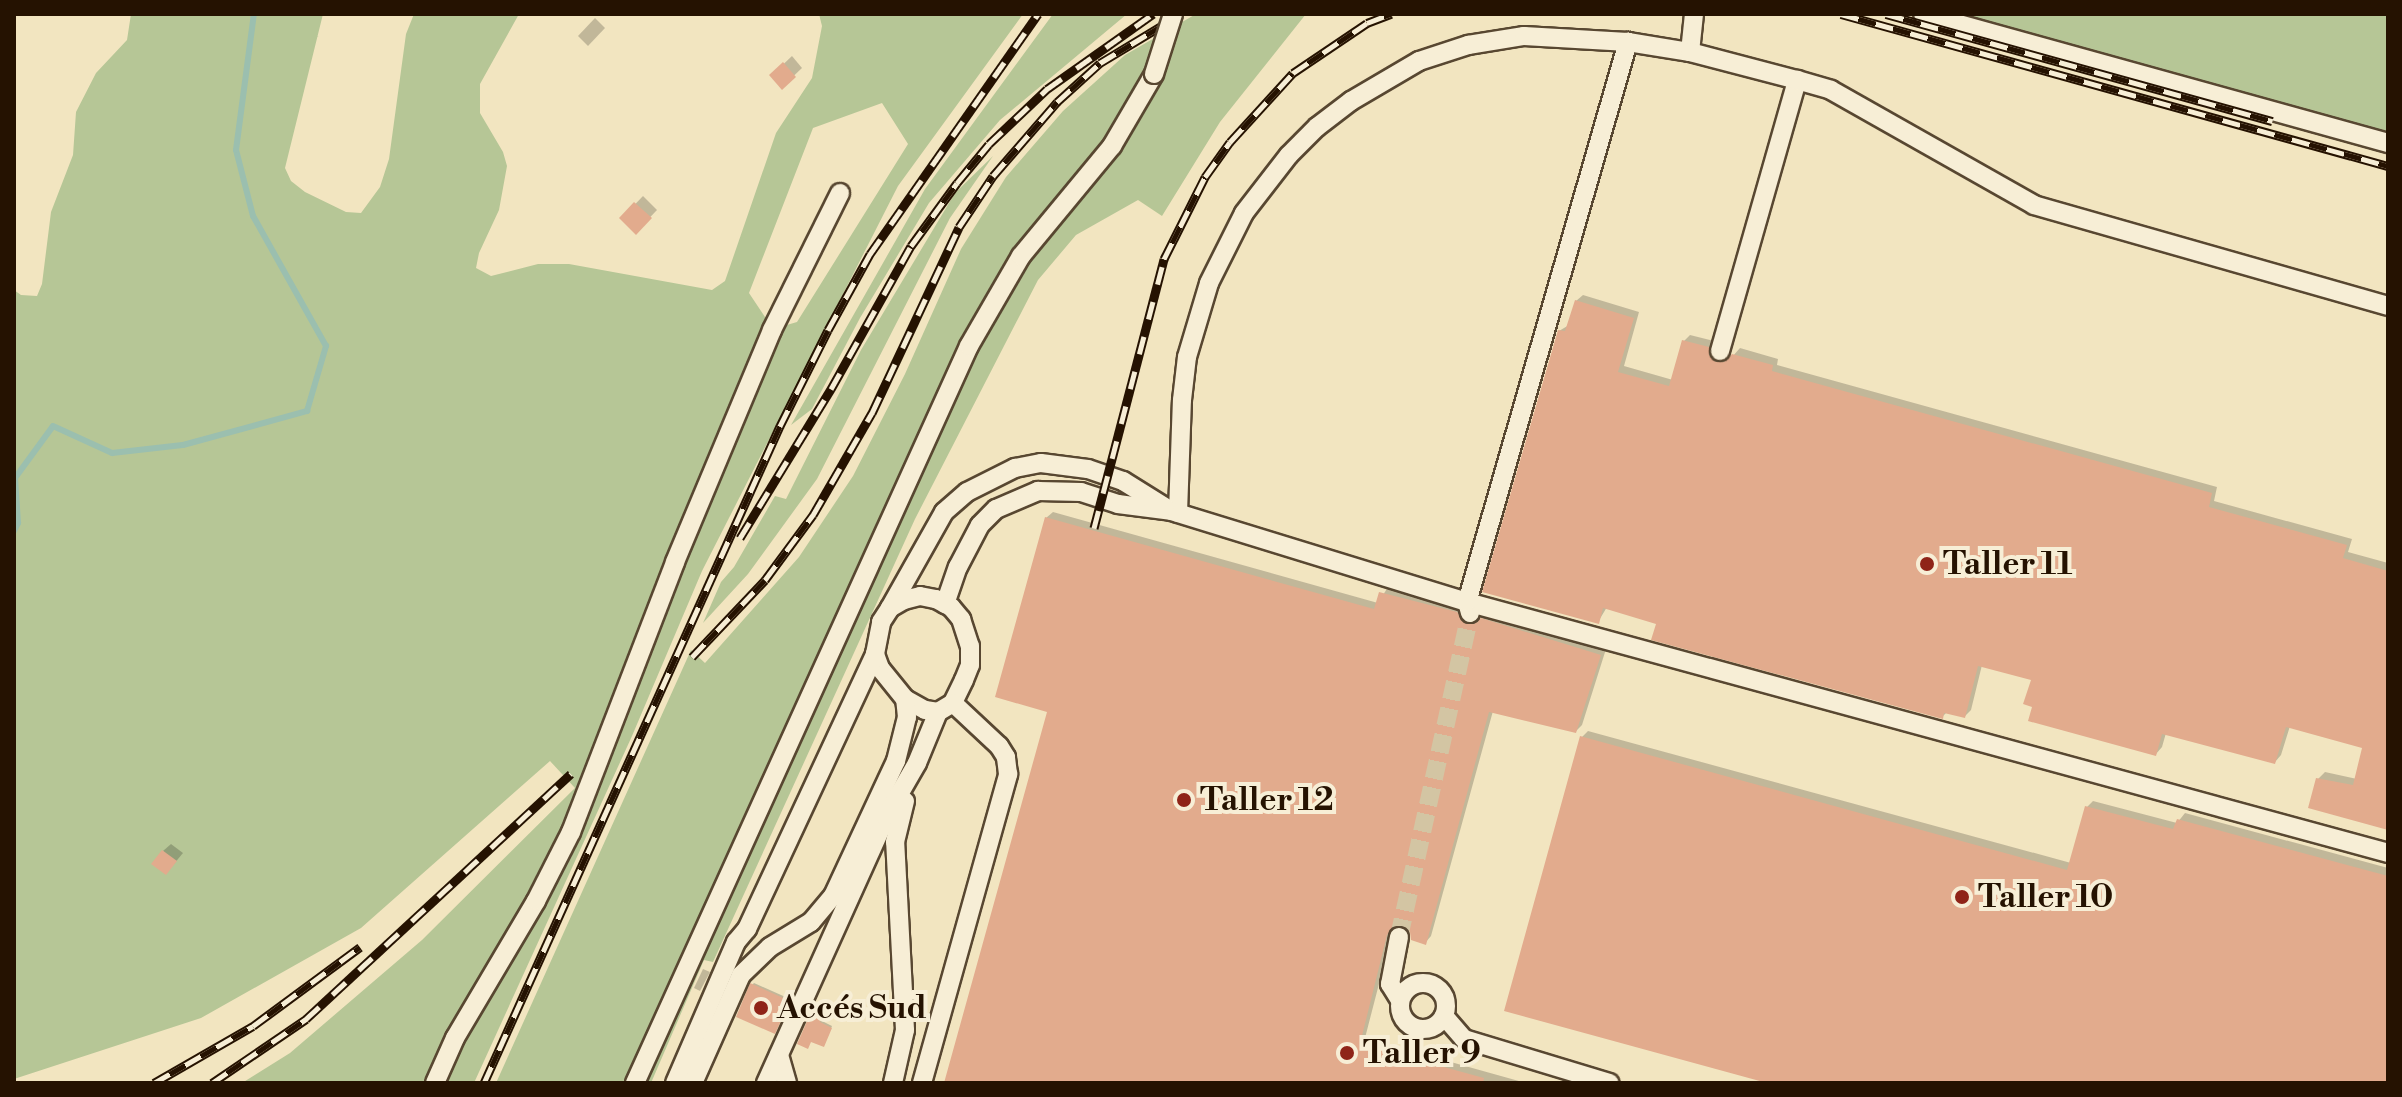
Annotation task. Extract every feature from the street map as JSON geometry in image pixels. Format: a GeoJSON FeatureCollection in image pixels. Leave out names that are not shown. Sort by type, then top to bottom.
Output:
{"type":"FeatureCollection","features":[{"type":"Feature","properties":{"kind":"street"},"geometry":{"type":"LineString","coordinates":[[635,1083],[974,335],[1021,256],[1112,146],[1154,74],[1173,14]]}},
{"type":"Feature","properties":{"kind":"street"},"geometry":{"type":"LineString","coordinates":[[1690,52],[1694,14]]}},
{"type":"Feature","properties":{"kind":"street"},"geometry":{"type":"LineString","coordinates":[[1923,14],[2388,143]]}},
{"type":"Feature","properties":{"kind":"street"},"geometry":{"type":"LineString","coordinates":[[1175,512],[1182,400],[1197,318],[1209,283],[1244,213],[1289,155],[1317,127],[1380,81],[1419,61],[1468,45],[1524,36],[1628,42],[1690,52],[1797,80],[1831,90],[2034,205],[2388,306]]}},
{"type":"Feature","properties":{"kind":"street"},"geometry":{"type":"LineString","coordinates":[[1468,608],[1628,42]]}},
{"type":"Feature","properties":{"kind":"street"},"geometry":{"type":"LineString","coordinates":[[1720,351],[1797,80]]}},
{"type":"Feature","properties":{"kind":"street"},"geometry":{"type":"LineString","coordinates":[[435,1083],[455,1038],[536,901],[571,832],[675,562],[772,330],[840,193]]}},
{"type":"Feature","properties":{"kind":"street"},"geometry":{"type":"LineString","coordinates":[[675,1083],[736,942],[747,929],[875,654],[881,622],[944,512],[967,492],[1015,468],[1041,463],[1088,469],[1123,481],[1175,512]]}},
{"type":"Feature","properties":{"kind":"street"},"geometry":{"type":"LineString","coordinates":[[945,604],[958,567],[980,525],[996,509],[1018,496],[1058,489],[1118,504],[1175,512],[1468,608],[2388,853]]}},
{"type":"Feature","properties":{"kind":"street"},"geometry":{"type":"LineString","coordinates":[[766,1083],[886,817],[970,665],[970,646],[961,619],[945,604],[920,596],[890,608]]}},
{"type":"Feature","properties":{"kind":"street"},"geometry":{"type":"LineString","coordinates":[[875,654],[880,668],[905,699],[925,710],[945,707],[999,746],[1008,774],[922,1083]]}},
{"type":"Feature","properties":{"kind":"street"},"geometry":{"type":"LineString","coordinates":[[693,1083],[741,975],[753,960],[811,922],[833,896],[896,761],[907,717],[905,699]]}},
{"type":"Feature","properties":{"kind":"street"},"geometry":{"type":"LineString","coordinates":[[893,1083],[905,1030],[895,842],[898,822],[917,763]]}},
{"type":"Feature","properties":{"kind":"street"},"geometry":{"type":"LineString","coordinates":[[1399,937],[1390,984],[1400,1000],[1405,1021],[1610,1083]]}},
{"type":"Feature","properties":{"kind":"street"},"geometry":{"type":"LineString","coordinates":[[1400,1000],[1415,984],[1429,984],[1442,993],[1444,1016],[1464,1039]]}},
{"type":"Feature","properties":{"kind":"street"},"geometry":{"type":"LineString","coordinates":[[1425,1029],[1444,1016]]}},
{"type":"Feature","properties":{"kind":"street"},"geometry":{"type":"LineString","coordinates":[[779,1055],[787,1083]]}},
{"type":"Feature","properties":{"kind":"green space"},"geometry":{"type":"Polygon","coordinates":[[[131,14],[323,14],[285,168],[291,181],[305,192],[346,212],[361,213],[380,187],[389,159],[406,34],[414,14],[519,14],[480,84],[480,113],[503,152],[507,166],[499,210],[479,253],[476,268],[491,276],[538,264],[569,264],[712,290],[725,281],[776,133],[812,78],[822,26],[819,14],[1023,14],[898,186],[702,571],[632,736],[474,1083],[242,1083],[290,1053],[422,940],[575,788],[550,761],[361,928],[201,1018],[14,1079],[14,290],[21,295],[37,296],[42,284],[51,212],[73,155],[76,112],[96,73],[127,40],[131,14]],[[882,103],[813,128],[749,293],[773,329],[797,322],[908,144],[882,103]]]}},
{"type":"Feature","properties":{"kind":"green space"},"geometry":{"type":"Polygon","coordinates":[[[1053,14],[1127,14],[1000,120],[929,203],[860,318],[812,409],[791,425],[925,189],[1053,14]]]}},
{"type":"Feature","properties":{"kind":"green space"},"geometry":{"type":"Polygon","coordinates":[[[1196,14],[1306,14],[1220,122],[1162,216],[1138,200],[1076,235],[1038,280],[915,519],[713,962],[704,960],[651,1083],[496,1083],[691,650],[705,663],[799,557],[853,476],[905,374],[961,249],[1006,177],[1063,111],[1125,55],[1196,14]]]}},
{"type":"Feature","properties":{"kind":"green space"},"geometry":{"type":"Polygon","coordinates":[[[1945,14],[2388,14],[2388,135],[1945,14]]]}},
{"type":"Feature","properties":{"kind":"green space"},"geometry":{"type":"Polygon","coordinates":[[[993,156],[950,218],[817,479],[748,574],[703,623],[721,582],[734,567],[775,496],[786,499],[861,350],[955,193],[993,156]]]}},
{"type":"Feature","properties":{"kind":"building"},"geometry":{"type":"Polygon","coordinates":[[[783,62],[796,77],[782,90],[769,75],[783,62]]]}},
{"type":"Feature","properties":{"kind":"building"},"geometry":{"type":"Polygon","coordinates":[[[634,202],[652,218],[636,235],[619,218],[634,202]]]}},
{"type":"Feature","properties":{"kind":"building","name":"Taller 11"},"geometry":{"type":"Polygon","coordinates":[[[1575,300],[1634,318],[1618,372],[1669,386],[1682,340],[1709,347],[1709,355],[1716,362],[1724,362],[1732,354],[1773,365],[1772,371],[2212,493],[2209,507],[2347,545],[2343,558],[2388,571],[2388,830],[2308,808],[2316,778],[2353,785],[2362,748],[2286,727],[2275,764],[2162,734],[2156,756],[2028,721],[2032,707],[2023,704],[2031,680],[1978,666],[1965,718],[1944,713],[1943,719],[1651,640],[1656,624],[1603,608],[1599,624],[1482,592],[1558,330],[1565,331],[1575,300]]]}},
{"type":"Feature","properties":{"kind":"building","name":"Taller 12"},"geometry":{"type":"Polygon","coordinates":[[[1045,517],[1374,609],[1379,592],[1457,612],[1466,624],[1474,624],[1481,618],[1601,655],[1576,733],[1489,712],[1426,945],[1411,940],[1410,932],[1402,925],[1394,926],[1387,935],[1360,1044],[1484,1078],[1483,1083],[944,1083],[1047,712],[995,697],[1045,517]]]}},
{"type":"Feature","properties":{"kind":"building","name":"Taller 10"},"geometry":{"type":"Polygon","coordinates":[[[1580,736],[2067,870],[2085,806],[2173,829],[2177,819],[2388,876],[2388,1083],[1767,1083],[1504,1011],[1580,736]]]}},
{"type":"Feature","properties":{"kind":"building"},"geometry":{"type":"Polygon","coordinates":[[[162,850],[177,861],[166,875],[151,864],[162,850]]]}},
{"type":"Feature","properties":{"kind":"building"},"geometry":{"type":"Polygon","coordinates":[[[750,983],[790,1001],[775,1034],[736,1017],[750,983]]]}},
{"type":"Feature","properties":{"kind":"building"},"geometry":{"type":"Polygon","coordinates":[[[812,1010],[823,1015],[820,1022],[832,1028],[824,1047],[811,1042],[808,1049],[797,1044],[812,1010]]]}},
{"type":"Feature","properties":{"kind":"waterway"},"geometry":{"type":"LineString","coordinates":[[14,531],[18,523],[15,478],[53,426],[112,453],[183,445],[307,411],[326,346],[253,216],[236,150],[254,14]]}},
{"type":"Feature","properties":{"kind":"tunnel"},"geometry":{"type":"LineString","coordinates":[[1399,937],[1470,614]]}},
{"type":"Feature","properties":{"kind":"railway"},"geometry":{"type":"LineString","coordinates":[[484,1083],[780,426],[828,330],[870,254],[1038,14]]}},
{"type":"Feature","properties":{"kind":"railway"},"geometry":{"type":"LineString","coordinates":[[740,538],[831,389],[911,246],[957,183],[989,144],[1047,89],[1153,14]]}},
{"type":"Feature","properties":{"kind":"railway"},"geometry":{"type":"LineString","coordinates":[[692,657],[765,580],[813,515],[872,413],[959,227],[993,176],[1057,102],[1100,63],[1181,14]]}},
{"type":"Feature","properties":{"kind":"railway"},"geometry":{"type":"LineString","coordinates":[[1094,528],[1164,259],[1205,177],[1230,142],[1293,73],[1367,23],[1391,14]]}},
{"type":"Feature","properties":{"kind":"railway"},"geometry":{"type":"LineString","coordinates":[[1841,14],[2388,166]]}},
{"type":"Feature","properties":{"kind":"railway"},"geometry":{"type":"LineString","coordinates":[[1886,14],[2272,121]]}},
{"type":"Feature","properties":{"kind":"railway"},"geometry":{"type":"LineString","coordinates":[[212,1083],[306,1019],[571,774]]}},
{"type":"Feature","properties":{"kind":"railway"},"geometry":{"type":"LineString","coordinates":[[154,1083],[253,1026],[360,947]]}},
{"type":"Feature","properties":{"kind":"place","name":"Taller 11"},"geometry":{"type":"Point","coordinates":[1927,564]}},
{"type":"Feature","properties":{"kind":"place","name":"Taller 12"},"geometry":{"type":"Point","coordinates":[1184,800]}},
{"type":"Feature","properties":{"kind":"place","name":"Taller 10"},"geometry":{"type":"Point","coordinates":[1962,897]}},
{"type":"Feature","properties":{"kind":"place","name":"Accés Sud"},"geometry":{"type":"Point","coordinates":[761,1008]}},
{"type":"Feature","properties":{"kind":"place","name":"Taller 9"},"geometry":{"type":"Point","coordinates":[1347,1053]}}]}
